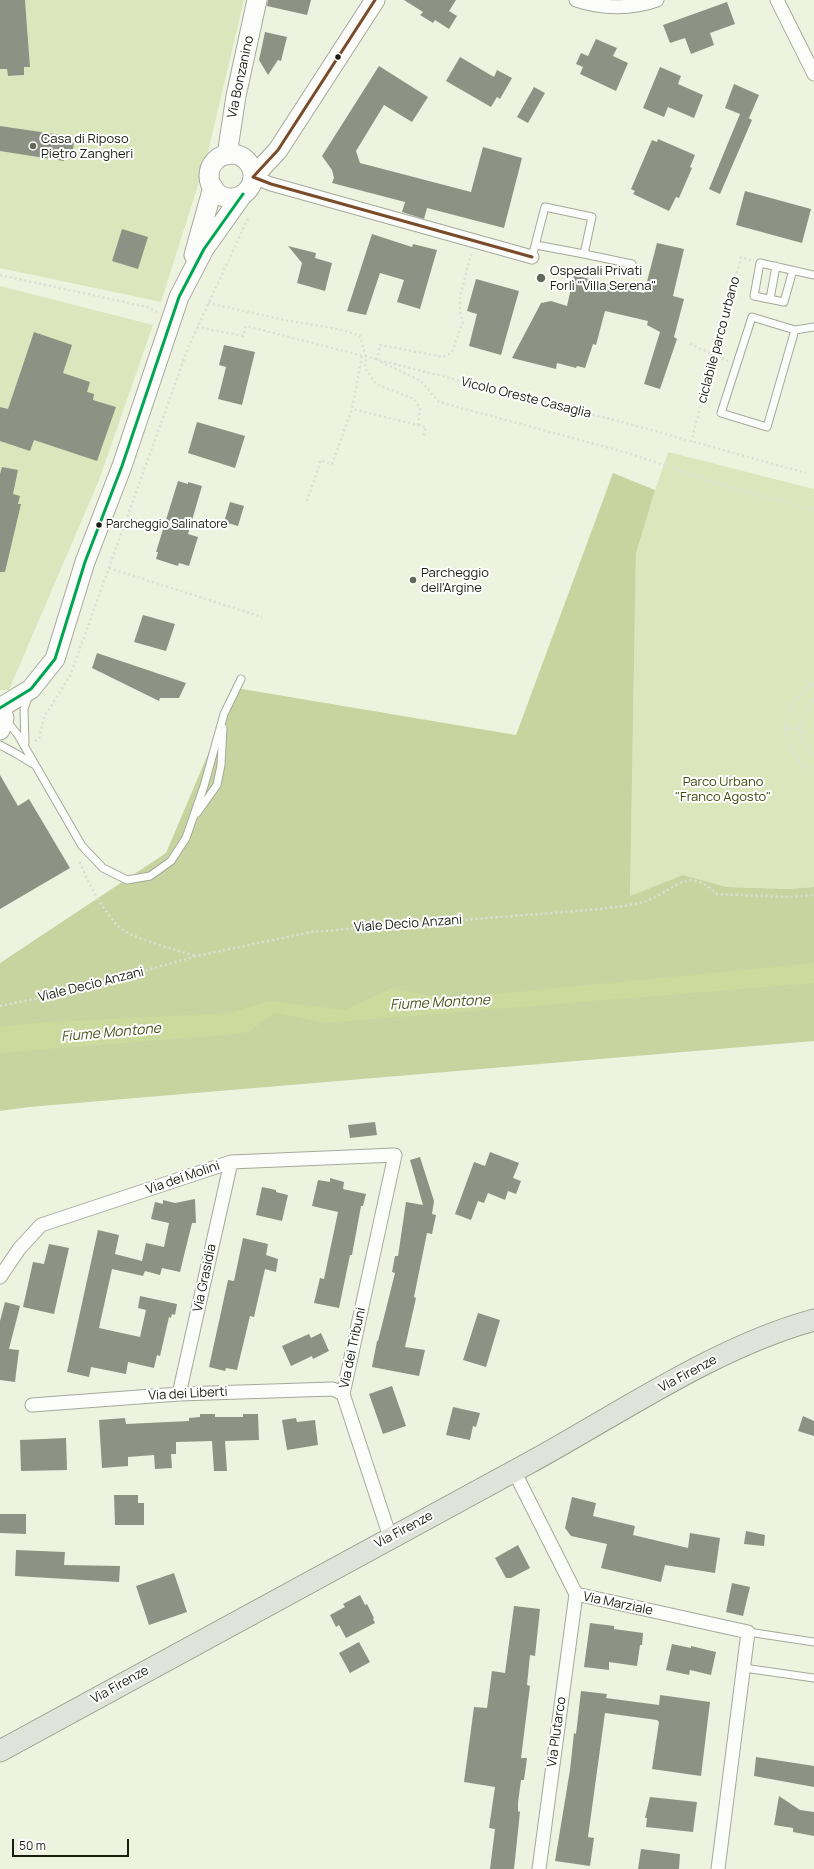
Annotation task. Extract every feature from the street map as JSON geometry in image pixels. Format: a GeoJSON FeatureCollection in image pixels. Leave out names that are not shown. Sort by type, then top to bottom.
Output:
{"type":"FeatureCollection","features":[{"type":"Feature","properties":{"kind":"main road","name":"Via Bonzanino"},"geometry":{"type":"LineString","coordinates":[[226,155],[236,96],[256,0]]}},
{"type":"Feature","properties":{"kind":"main road"},"geometry":{"type":"LineString","coordinates":[[253,177],[278,150],[375,0]]}},
{"type":"Feature","properties":{"kind":"main road"},"geometry":{"type":"LineString","coordinates":[[1,716],[31,689],[55,659],[85,562],[122,466],[179,297],[204,249],[243,194],[252,184],[253,177],[250,164],[245,159],[240,156],[226,155],[218,159],[211,167],[210,181],[213,187],[217,192],[230,198],[243,194]]}},
{"type":"Feature","properties":{"kind":"main road"},"geometry":{"type":"LineString","coordinates":[[188,279],[213,187]]}},
{"type":"Feature","properties":{"kind":"main road","name":"Via Firenze"},"geometry":{"type":"LineString","coordinates":[[0,1751],[390,1537],[514,1471],[727,1353],[814,1320]]}},
{"type":"Feature","properties":{"kind":"street"},"geometry":{"type":"LineString","coordinates":[[576,0],[610,7],[647,4],[657,0]]}},
{"type":"Feature","properties":{"kind":"street"},"geometry":{"type":"LineString","coordinates":[[777,0],[814,74]]}},
{"type":"Feature","properties":{"kind":"street"},"geometry":{"type":"LineString","coordinates":[[253,177],[271,184],[474,240],[534,251]]}},
{"type":"Feature","properties":{"kind":"street","name":"Via dei Molini"},"geometry":{"type":"LineString","coordinates":[[0,1277],[19,1249],[41,1225],[230,1162],[395,1155]]}},
{"type":"Feature","properties":{"kind":"street","name":"Via dei Tribuni"},"geometry":{"type":"LineString","coordinates":[[390,1537],[343,1394],[395,1155]]}},
{"type":"Feature","properties":{"kind":"street","name":"Via Grasidia"},"geometry":{"type":"LineString","coordinates":[[179,1394],[230,1162]]}},
{"type":"Feature","properties":{"kind":"street","name":"Via dei Liberti"},"geometry":{"type":"LineString","coordinates":[[32,1405],[179,1394],[333,1389],[343,1394]]}},
{"type":"Feature","properties":{"kind":"street","name":"Via Marziale"},"geometry":{"type":"LineString","coordinates":[[514,1471],[576,1594],[748,1632]]}},
{"type":"Feature","properties":{"kind":"street","name":"Via Plutarco"},"geometry":{"type":"LineString","coordinates":[[539,1869],[576,1594]]}},
{"type":"Feature","properties":{"kind":"street"},"geometry":{"type":"LineString","coordinates":[[718,1869],[748,1632]]}},
{"type":"Feature","properties":{"kind":"lane"},"geometry":{"type":"LineString","coordinates":[[584,254],[592,217],[545,207],[534,251],[584,254],[632,264]]}},
{"type":"Feature","properties":{"kind":"lane"},"geometry":{"type":"LineString","coordinates":[[793,270],[784,302],[754,296],[760,262],[814,275]]}},
{"type":"Feature","properties":{"kind":"lane"},"geometry":{"type":"LineString","coordinates":[[770,299],[776,266]]}},
{"type":"Feature","properties":{"kind":"lane"},"geometry":{"type":"LineString","coordinates":[[795,330],[767,427],[721,413],[752,317],[795,330],[814,327]]}},
{"type":"Feature","properties":{"kind":"lane"},"geometry":{"type":"LineString","coordinates":[[1,716],[18,735],[82,846],[103,868],[127,880],[150,876],[171,861],[186,838],[204,786],[224,714],[241,679]]}},
{"type":"Feature","properties":{"kind":"lane"},"geometry":{"type":"LineString","coordinates":[[25,747],[23,732],[24,709],[31,689]]}},
{"type":"Feature","properties":{"kind":"lane"},"geometry":{"type":"LineString","coordinates":[[192,822],[216,785],[221,765],[224,714]]}},
{"type":"Feature","properties":{"kind":"lane"},"geometry":{"type":"LineString","coordinates":[[0,745],[36,767]]}},
{"type":"Feature","properties":{"kind":"lane","name":"Via Marziale"},"geometry":{"type":"LineString","coordinates":[[748,1632],[814,1642]]}},
{"type":"Feature","properties":{"kind":"lane"},"geometry":{"type":"LineString","coordinates":[[744,1668],[814,1678]]}},
{"type":"Feature","properties":{"kind":"path"},"geometry":{"type":"LineString","coordinates":[[474,240],[460,297],[460,312],[463,322],[452,352],[443,357],[380,345],[377,360],[421,381],[439,402],[628,453],[719,484],[814,510]]}},
{"type":"Feature","properties":{"kind":"path","name":"ciclabile parco urbano"},"geometry":{"type":"LineString","coordinates":[[691,442],[741,257],[760,262]]}},
{"type":"Feature","properties":{"kind":"path"},"geometry":{"type":"LineString","coordinates":[[0,275],[147,307]]}},
{"type":"Feature","properties":{"kind":"path"},"geometry":{"type":"LineString","coordinates":[[25,747],[39,739],[44,717],[70,676],[188,348],[208,302],[284,320],[343,330],[360,336],[365,368],[376,384],[414,399],[420,408],[418,425]]}},
{"type":"Feature","properties":{"kind":"path","name":"Vicolo Oreste Casaglia"},"geometry":{"type":"LineString","coordinates":[[197,327],[243,336],[246,326],[607,418],[806,473]]}},
{"type":"Feature","properties":{"kind":"path"},"geometry":{"type":"LineString","coordinates":[[690,344],[714,356]]}},
{"type":"Feature","properties":{"kind":"path"},"geometry":{"type":"LineString","coordinates":[[307,501],[321,460],[332,464],[352,409],[364,356]]}},
{"type":"Feature","properties":{"kind":"path"},"geometry":{"type":"LineString","coordinates":[[352,409],[426,427],[423,438]]}},
{"type":"Feature","properties":{"kind":"path"},"geometry":{"type":"LineString","coordinates":[[109,568],[262,617]]}},
{"type":"Feature","properties":{"kind":"path"},"geometry":{"type":"LineString","coordinates":[[814,684],[801,693],[793,703],[787,715],[786,728],[787,741],[792,754],[801,764],[814,772]]}},
{"type":"Feature","properties":{"kind":"path"},"geometry":{"type":"LineString","coordinates":[[814,700],[804,713],[800,728],[802,740],[807,750],[814,756]]}},
{"type":"Feature","properties":{"kind":"path"},"geometry":{"type":"LineString","coordinates":[[786,728],[800,728]]}},
{"type":"Feature","properties":{"kind":"path"},"geometry":{"type":"LineString","coordinates":[[82,846],[79,859],[85,874],[95,893],[118,926],[133,934],[197,956]]}},
{"type":"Feature","properties":{"kind":"path","name":"Viale Decio Anzani"},"geometry":{"type":"LineString","coordinates":[[0,1006],[68,992],[197,956],[311,932],[601,909],[648,900],[677,884],[694,880],[707,885],[717,894],[790,896],[814,895]]}},
{"type":"Feature","properties":{"kind":"green space"},"geometry":{"type":"Polygon","coordinates":[[[25,0],[244,0],[206,160],[161,302],[0,268],[0,57],[7,69],[8,76],[24,75],[24,67],[30,67],[25,0]]]}},
{"type":"Feature","properties":{"kind":"green space"},"geometry":{"type":"Polygon","coordinates":[[[0,286],[153,325],[99,480],[9,690],[0,690],[0,286]]]}},
{"type":"Feature","properties":{"kind":"green space","name":"Parco Urbano \"Franco Agosto\""},"geometry":{"type":"Polygon","coordinates":[[[668,452],[814,489],[814,887],[787,889],[727,887],[683,875],[630,897],[636,547],[668,452]]]}},
{"type":"Feature","properties":{"kind":"shaded area"},"geometry":{"type":"Polygon","coordinates":[[[613,473],[655,490],[636,553],[630,896],[683,875],[727,887],[787,889],[814,887],[814,1041],[29,1107],[0,1111],[0,963],[166,853],[236,688],[516,735],[613,473]]]}},
{"type":"Feature","properties":{"kind":"water","name":"Fiume Montone"},"geometry":{"type":"Polygon","coordinates":[[[814,963],[814,983],[324,1023],[275,1012],[247,1033],[0,1053],[0,1027],[33,1023],[230,1013],[268,1001],[345,1010],[391,988],[445,999],[814,963]]]}},
{"type":"Feature","properties":{"kind":"building"},"geometry":{"type":"Polygon","coordinates":[[[0,0],[25,0],[30,67],[24,67],[24,75],[8,76],[7,69],[0,69],[0,0]]]}},
{"type":"Feature","properties":{"kind":"building"},"geometry":{"type":"Polygon","coordinates":[[[268,0],[311,0],[307,15],[267,6],[268,0]]]}},
{"type":"Feature","properties":{"kind":"building"},"geometry":{"type":"Polygon","coordinates":[[[404,0],[456,0],[449,11],[457,16],[449,29],[435,20],[433,23],[420,15],[423,12],[404,0]]]}},
{"type":"Feature","properties":{"kind":"building"},"geometry":{"type":"Polygon","coordinates":[[[727,2],[735,24],[710,33],[714,45],[691,54],[685,38],[670,43],[663,25],[727,2]]]}},
{"type":"Feature","properties":{"kind":"building"},"geometry":{"type":"Polygon","coordinates":[[[265,32],[287,37],[281,61],[278,60],[268,75],[259,60],[265,32]]]}},
{"type":"Feature","properties":{"kind":"building"},"geometry":{"type":"Polygon","coordinates":[[[596,39],[617,48],[613,56],[628,63],[616,91],[580,74],[583,67],[576,64],[581,53],[588,56],[596,39]]]}},
{"type":"Feature","properties":{"kind":"building"},"geometry":{"type":"Polygon","coordinates":[[[460,57],[494,77],[497,70],[512,78],[500,99],[497,97],[491,107],[446,81],[460,57]]]}},
{"type":"Feature","properties":{"kind":"building"},"geometry":{"type":"Polygon","coordinates":[[[379,66],[428,97],[412,122],[384,105],[356,151],[360,163],[471,192],[483,147],[522,158],[504,228],[427,208],[424,219],[402,212],[405,202],[332,183],[334,178],[332,170],[322,156],[379,66]]]}},
{"type":"Feature","properties":{"kind":"building"},"geometry":{"type":"Polygon","coordinates":[[[660,67],[681,76],[678,84],[703,95],[694,118],[668,107],[664,117],[643,108],[660,67]]]}},
{"type":"Feature","properties":{"kind":"building"},"geometry":{"type":"Polygon","coordinates":[[[734,84],[759,95],[749,118],[747,117],[752,120],[720,194],[709,189],[740,114],[725,108],[734,84]]]}},
{"type":"Feature","properties":{"kind":"building"},"geometry":{"type":"Polygon","coordinates":[[[534,87],[545,93],[528,123],[517,117],[534,87]]]}},
{"type":"Feature","properties":{"kind":"building","name":"Casa di Riposo Pietro Zangheri"},"geometry":{"type":"Polygon","coordinates":[[[0,126],[68,136],[67,141],[74,142],[72,157],[64,156],[64,161],[0,151],[0,126]]]}},
{"type":"Feature","properties":{"kind":"building"},"geometry":{"type":"Polygon","coordinates":[[[658,139],[695,155],[690,167],[692,168],[679,198],[676,197],[669,211],[633,194],[635,191],[631,189],[652,140],[657,142],[658,139]]]}},
{"type":"Feature","properties":{"kind":"building"},"geometry":{"type":"Polygon","coordinates":[[[745,191],[811,209],[802,243],[736,225],[745,191]]]}},
{"type":"Feature","properties":{"kind":"building"},"geometry":{"type":"Polygon","coordinates":[[[122,229],[148,237],[138,269],[112,261],[122,229]]]}},
{"type":"Feature","properties":{"kind":"building"},"geometry":{"type":"Polygon","coordinates":[[[372,234],[412,247],[413,244],[437,250],[420,309],[397,302],[404,280],[380,273],[366,315],[347,311],[372,234]]]}},
{"type":"Feature","properties":{"kind":"building"},"geometry":{"type":"Polygon","coordinates":[[[657,243],[684,249],[673,296],[684,299],[674,337],[677,339],[660,389],[644,384],[660,332],[647,325],[648,321],[605,311],[596,345],[593,344],[585,368],[577,366],[576,368],[557,363],[556,369],[512,358],[541,303],[551,301],[567,306],[574,275],[644,293],[657,243]]]}},
{"type":"Feature","properties":{"kind":"building"},"geometry":{"type":"Polygon","coordinates":[[[288,246],[316,253],[315,258],[332,263],[325,291],[297,283],[302,263],[288,246]]]}},
{"type":"Feature","properties":{"kind":"building"},"geometry":{"type":"Polygon","coordinates":[[[476,279],[519,291],[501,355],[469,346],[477,314],[467,311],[476,279]]]}},
{"type":"Feature","properties":{"kind":"building"},"geometry":{"type":"Polygon","coordinates":[[[34,332],[72,345],[63,373],[90,382],[87,392],[94,394],[93,400],[116,407],[97,461],[34,440],[30,451],[0,441],[0,407],[8,409],[34,332]]]}},
{"type":"Feature","properties":{"kind":"building"},"geometry":{"type":"Polygon","coordinates":[[[224,345],[255,352],[242,405],[218,399],[226,367],[219,365],[224,345]]]}},
{"type":"Feature","properties":{"kind":"building"},"geometry":{"type":"Polygon","coordinates":[[[197,422],[245,436],[235,468],[188,453],[197,422]]]}},
{"type":"Feature","properties":{"kind":"building"},"geometry":{"type":"Polygon","coordinates":[[[2,467],[18,470],[13,494],[20,496],[18,504],[21,504],[5,572],[0,572],[0,474],[2,467]]]}},
{"type":"Feature","properties":{"kind":"building"},"geometry":{"type":"Polygon","coordinates":[[[178,481],[202,486],[188,534],[198,537],[189,566],[179,563],[178,566],[156,559],[158,552],[156,552],[178,481]]]}},
{"type":"Feature","properties":{"kind":"building"},"geometry":{"type":"Polygon","coordinates":[[[230,502],[244,506],[238,526],[224,522],[230,502]]]}},
{"type":"Feature","properties":{"kind":"building"},"geometry":{"type":"Polygon","coordinates":[[[143,615],[175,624],[166,651],[134,642],[143,615]]]}},
{"type":"Feature","properties":{"kind":"building"},"geometry":{"type":"Polygon","coordinates":[[[97,653],[186,683],[179,698],[160,698],[159,701],[92,668],[97,653]]]}},
{"type":"Feature","properties":{"kind":"building"},"geometry":{"type":"Polygon","coordinates":[[[0,775],[18,806],[29,799],[70,868],[0,909],[0,775]]]}},
{"type":"Feature","properties":{"kind":"building"},"geometry":{"type":"Polygon","coordinates":[[[375,1122],[377,1135],[350,1138],[348,1125],[375,1122]]]}},
{"type":"Feature","properties":{"kind":"building"},"geometry":{"type":"Polygon","coordinates":[[[490,1152],[519,1163],[513,1178],[521,1181],[516,1194],[508,1191],[505,1200],[488,1193],[484,1203],[478,1201],[471,1220],[455,1214],[474,1162],[485,1166],[490,1152]]]}},
{"type":"Feature","properties":{"kind":"building"},"geometry":{"type":"Polygon","coordinates":[[[420,1157],[434,1201],[432,1214],[436,1215],[432,1234],[427,1233],[414,1297],[416,1298],[405,1347],[425,1350],[419,1376],[372,1367],[377,1341],[395,1273],[392,1272],[395,1256],[398,1256],[406,1202],[423,1205],[410,1160],[420,1157]]]}},
{"type":"Feature","properties":{"kind":"building"},"geometry":{"type":"Polygon","coordinates":[[[330,1178],[344,1182],[343,1189],[366,1194],[363,1206],[361,1206],[352,1255],[350,1255],[339,1308],[314,1303],[320,1278],[324,1279],[338,1212],[312,1206],[318,1180],[330,1182],[330,1178]]]}},
{"type":"Feature","properties":{"kind":"building"},"geometry":{"type":"Polygon","coordinates":[[[262,1187],[276,1190],[276,1192],[288,1195],[282,1221],[256,1215],[262,1187]]]}},
{"type":"Feature","properties":{"kind":"building"},"geometry":{"type":"Polygon","coordinates":[[[195,1199],[196,1223],[192,1223],[180,1272],[162,1268],[160,1275],[145,1271],[143,1276],[112,1269],[99,1328],[140,1337],[146,1310],[138,1308],[140,1296],[177,1304],[175,1315],[172,1314],[171,1318],[169,1317],[160,1356],[157,1355],[154,1368],[128,1362],[126,1374],[91,1367],[89,1377],[67,1372],[98,1230],[119,1235],[115,1254],[142,1261],[146,1243],[164,1247],[169,1223],[151,1219],[155,1202],[163,1204],[163,1200],[175,1203],[195,1199]]]}},
{"type":"Feature","properties":{"kind":"building"},"geometry":{"type":"Polygon","coordinates":[[[243,1238],[268,1244],[266,1255],[278,1259],[276,1272],[265,1269],[254,1317],[250,1316],[237,1370],[226,1368],[225,1371],[209,1367],[228,1280],[234,1281],[243,1238]]]}},
{"type":"Feature","properties":{"kind":"building"},"geometry":{"type":"Polygon","coordinates":[[[49,1244],[69,1248],[54,1314],[23,1307],[33,1262],[44,1264],[49,1244]]]}},
{"type":"Feature","properties":{"kind":"building"},"geometry":{"type":"Polygon","coordinates":[[[5,1302],[20,1306],[9,1349],[19,1350],[15,1382],[0,1380],[0,1321],[5,1302]]]}},
{"type":"Feature","properties":{"kind":"building"},"geometry":{"type":"Polygon","coordinates":[[[478,1313],[500,1320],[486,1367],[463,1360],[478,1313]]]}},
{"type":"Feature","properties":{"kind":"building"},"geometry":{"type":"Polygon","coordinates":[[[321,1333],[329,1351],[313,1359],[312,1356],[291,1366],[282,1346],[309,1334],[311,1338],[321,1333]]]}},
{"type":"Feature","properties":{"kind":"building"},"geometry":{"type":"Polygon","coordinates":[[[392,1386],[406,1426],[383,1434],[369,1394],[392,1386]]]}},
{"type":"Feature","properties":{"kind":"building"},"geometry":{"type":"Polygon","coordinates":[[[453,1407],[480,1413],[476,1427],[473,1426],[470,1440],[446,1435],[453,1407]]]}},
{"type":"Feature","properties":{"kind":"building"},"geometry":{"type":"Polygon","coordinates":[[[200,1414],[215,1414],[215,1417],[243,1417],[243,1414],[258,1414],[259,1440],[225,1441],[227,1471],[214,1471],[212,1441],[176,1442],[176,1454],[171,1454],[172,1468],[155,1469],[154,1455],[128,1457],[128,1466],[102,1468],[99,1420],[125,1418],[126,1424],[189,1421],[189,1418],[200,1417],[200,1414]]]}},
{"type":"Feature","properties":{"kind":"building"},"geometry":{"type":"Polygon","coordinates":[[[803,1416],[814,1421],[814,1436],[798,1431],[803,1416]]]}},
{"type":"Feature","properties":{"kind":"building"},"geometry":{"type":"Polygon","coordinates":[[[296,1418],[297,1422],[315,1420],[318,1445],[287,1450],[282,1420],[296,1418]]]}},
{"type":"Feature","properties":{"kind":"building"},"geometry":{"type":"Polygon","coordinates":[[[66,1438],[67,1470],[21,1471],[20,1440],[66,1438]]]}},
{"type":"Feature","properties":{"kind":"building"},"geometry":{"type":"Polygon","coordinates":[[[114,1495],[138,1495],[138,1503],[144,1503],[144,1525],[115,1525],[114,1495]]]}},
{"type":"Feature","properties":{"kind":"building"},"geometry":{"type":"Polygon","coordinates":[[[572,1497],[596,1503],[593,1516],[635,1526],[633,1535],[688,1548],[690,1533],[720,1538],[715,1573],[665,1565],[661,1582],[601,1568],[607,1544],[571,1536],[565,1528],[572,1497]]]}},
{"type":"Feature","properties":{"kind":"building"},"geometry":{"type":"Polygon","coordinates":[[[0,1514],[26,1514],[26,1534],[0,1533],[0,1514]]]}},
{"type":"Feature","properties":{"kind":"building"},"geometry":{"type":"Polygon","coordinates":[[[746,1531],[765,1535],[764,1546],[744,1544],[746,1531]]]}},
{"type":"Feature","properties":{"kind":"building"},"geometry":{"type":"Polygon","coordinates":[[[518,1545],[530,1568],[511,1578],[506,1578],[495,1558],[518,1545]]]}},
{"type":"Feature","properties":{"kind":"building"},"geometry":{"type":"Polygon","coordinates":[[[16,1550],[65,1552],[64,1565],[120,1566],[119,1582],[15,1576],[16,1550]]]}},
{"type":"Feature","properties":{"kind":"building"},"geometry":{"type":"Polygon","coordinates":[[[174,1573],[187,1612],[149,1625],[136,1586],[174,1573]]]}},
{"type":"Feature","properties":{"kind":"building"},"geometry":{"type":"Polygon","coordinates":[[[732,1583],[750,1587],[743,1616],[726,1612],[732,1583]]]}},
{"type":"Feature","properties":{"kind":"building"},"geometry":{"type":"Polygon","coordinates":[[[360,1595],[365,1605],[367,1604],[375,1623],[346,1638],[339,1625],[336,1627],[330,1615],[345,1607],[343,1604],[360,1595]]]}},
{"type":"Feature","properties":{"kind":"building"},"geometry":{"type":"Polygon","coordinates":[[[514,1606],[540,1609],[535,1656],[530,1655],[527,1685],[530,1686],[521,1758],[527,1758],[524,1780],[521,1780],[518,1803],[518,1811],[520,1812],[514,1869],[490,1869],[495,1829],[489,1828],[495,1787],[464,1782],[474,1707],[487,1708],[492,1671],[505,1673],[514,1606]]]}},
{"type":"Feature","properties":{"kind":"building"},"geometry":{"type":"Polygon","coordinates":[[[590,1623],[614,1626],[614,1629],[643,1633],[637,1666],[609,1662],[609,1670],[584,1667],[590,1623]]]}},
{"type":"Feature","properties":{"kind":"building"},"geometry":{"type":"Polygon","coordinates":[[[359,1642],[370,1662],[350,1673],[339,1653],[359,1642]]]}},
{"type":"Feature","properties":{"kind":"building"},"geometry":{"type":"Polygon","coordinates":[[[672,1644],[691,1648],[691,1646],[716,1652],[711,1675],[690,1670],[689,1675],[666,1670],[672,1644]]]}},
{"type":"Feature","properties":{"kind":"building"},"geometry":{"type":"Polygon","coordinates":[[[581,1691],[607,1694],[606,1698],[659,1705],[660,1695],[710,1702],[701,1776],[652,1769],[659,1722],[657,1720],[605,1713],[588,1837],[594,1838],[590,1866],[555,1861],[570,1770],[574,1733],[576,1734],[581,1691]]]}},
{"type":"Feature","properties":{"kind":"building"},"geometry":{"type":"Polygon","coordinates":[[[756,1757],[814,1766],[814,1787],[754,1776],[756,1757]]]}},
{"type":"Feature","properties":{"kind":"building"},"geometry":{"type":"Polygon","coordinates":[[[779,1796],[800,1810],[814,1812],[814,1836],[793,1832],[793,1828],[774,1825],[779,1796]]]}},
{"type":"Feature","properties":{"kind":"building"},"geometry":{"type":"Polygon","coordinates":[[[650,1797],[697,1802],[693,1832],[646,1827],[647,1818],[645,1818],[650,1797]]]}},
{"type":"Feature","properties":{"kind":"building"},"geometry":{"type":"Polygon","coordinates":[[[641,1849],[680,1854],[679,1869],[638,1869],[641,1849]]]}},
{"type":"Feature","properties":{"kind":"transit line"},"geometry":{"type":"LineString","coordinates":[[375,0],[278,150],[253,177],[271,184],[532,257]]}},
{"type":"Feature","properties":{"kind":"transit line"},"geometry":{"type":"LineString","coordinates":[[0,708],[31,689],[55,659],[85,562],[122,466],[179,297],[204,249],[243,194]]}},
{"type":"Feature","properties":{"kind":"place","name":"Casa di Riposo Pietro Zangheri"},"geometry":{"type":"Point","coordinates":[33,146]}},
{"type":"Feature","properties":{"kind":"place","name":"Ospedali Privati Forlì \"Villa Serena\""},"geometry":{"type":"Point","coordinates":[541,278]}},
{"type":"Feature","properties":{"kind":"place","name":"Parcheggio Salinatore"},"geometry":{"type":"Point","coordinates":[99,525]}},
{"type":"Feature","properties":{"kind":"place","name":"Parcheggio dell'Argine"},"geometry":{"type":"Point","coordinates":[413,580]}}]}
